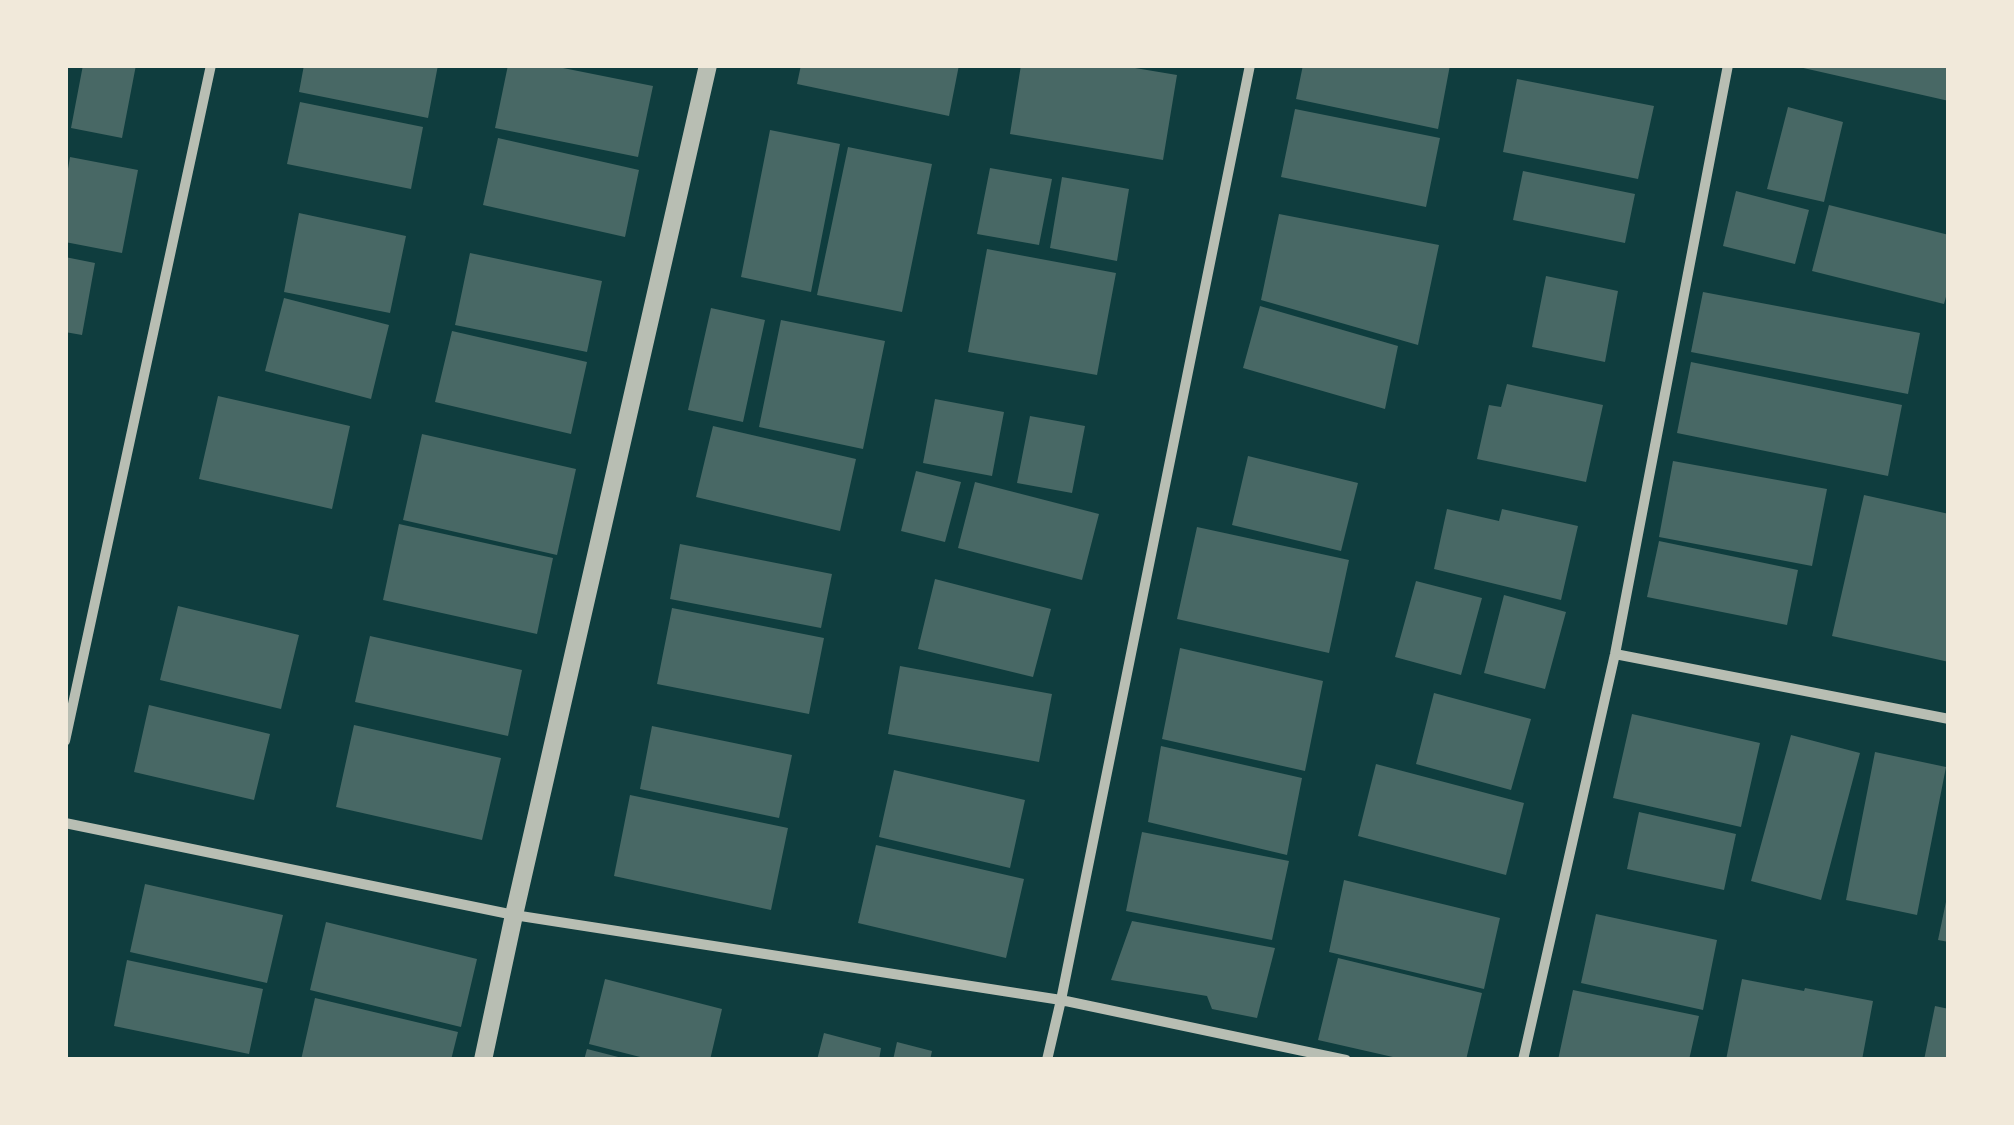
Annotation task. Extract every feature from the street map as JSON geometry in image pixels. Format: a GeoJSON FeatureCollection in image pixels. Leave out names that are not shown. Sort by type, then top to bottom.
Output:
{"type":"FeatureCollection","features":[{"type":"Feature","properties":{"kind":"street"},"geometry":{"type":"LineString","coordinates":[[65,741],[211,65]]}},
{"type":"Feature","properties":{"kind":"street"},"geometry":{"type":"LineString","coordinates":[[483,1060],[708,65]]}},
{"type":"Feature","properties":{"kind":"street"},"geometry":{"type":"LineString","coordinates":[[1047,1060],[1250,65]]}},
{"type":"Feature","properties":{"kind":"street"},"geometry":{"type":"LineString","coordinates":[[1523,1060],[1616,654],[1728,65]]}},
{"type":"Feature","properties":{"kind":"street"},"geometry":{"type":"LineString","coordinates":[[1616,654],[1949,719]]}},
{"type":"Feature","properties":{"kind":"street"},"geometry":{"type":"LineString","coordinates":[[65,822],[514,916],[1061,1000],[1346,1060]]}},
{"type":"Feature","properties":{"kind":"building"},"geometry":{"type":"Polygon","coordinates":[[[83,65],[136,65],[122,138],[71,128],[83,65]]]}},
{"type":"Feature","properties":{"kind":"building"},"geometry":{"type":"Polygon","coordinates":[[[304,65],[438,65],[428,118],[299,92],[304,65]]]}},
{"type":"Feature","properties":{"kind":"building"},"geometry":{"type":"Polygon","coordinates":[[[508,65],[548,65],[653,86],[638,157],[495,128],[508,65]]]}},
{"type":"Feature","properties":{"kind":"building"},"geometry":{"type":"Polygon","coordinates":[[[801,65],[959,65],[949,116],[797,84],[801,65]]]}},
{"type":"Feature","properties":{"kind":"building"},"geometry":{"type":"Polygon","coordinates":[[[1021,65],[1117,65],[1177,75],[1163,160],[1010,134],[1021,65]]]}},
{"type":"Feature","properties":{"kind":"building"},"geometry":{"type":"Polygon","coordinates":[[[1303,65],[1450,65],[1438,129],[1296,99],[1303,65]]]}},
{"type":"Feature","properties":{"kind":"building"},"geometry":{"type":"Polygon","coordinates":[[[1949,65],[1949,101],[1799,67],[1949,65]]]}},
{"type":"Feature","properties":{"kind":"building"},"geometry":{"type":"Polygon","coordinates":[[[1517,79],[1654,106],[1638,179],[1503,152],[1517,79]]]}},
{"type":"Feature","properties":{"kind":"building"},"geometry":{"type":"Polygon","coordinates":[[[300,102],[423,127],[411,189],[287,164],[300,102]]]}},
{"type":"Feature","properties":{"kind":"building"},"geometry":{"type":"Polygon","coordinates":[[[1788,107],[1843,122],[1824,202],[1767,189],[1788,107]]]}},
{"type":"Feature","properties":{"kind":"building"},"geometry":{"type":"Polygon","coordinates":[[[1295,109],[1440,138],[1426,207],[1281,177],[1295,109]]]}},
{"type":"Feature","properties":{"kind":"building"},"geometry":{"type":"Polygon","coordinates":[[[770,130],[840,144],[811,292],[741,277],[770,130]]]}},
{"type":"Feature","properties":{"kind":"building"},"geometry":{"type":"Polygon","coordinates":[[[498,138],[639,170],[625,237],[483,205],[498,138]]]}},
{"type":"Feature","properties":{"kind":"building"},"geometry":{"type":"Polygon","coordinates":[[[848,147],[932,164],[902,312],[817,295],[848,147]]]}},
{"type":"Feature","properties":{"kind":"building"},"geometry":{"type":"Polygon","coordinates":[[[70,157],[138,170],[122,253],[65,242],[65,168],[68,169],[70,157]]]}},
{"type":"Feature","properties":{"kind":"building"},"geometry":{"type":"Polygon","coordinates":[[[990,168],[1052,179],[1039,245],[977,234],[990,168]]]}},
{"type":"Feature","properties":{"kind":"building"},"geometry":{"type":"Polygon","coordinates":[[[1523,171],[1635,194],[1625,243],[1513,220],[1523,171]]]}},
{"type":"Feature","properties":{"kind":"building"},"geometry":{"type":"Polygon","coordinates":[[[1062,177],[1129,189],[1117,261],[1050,248],[1062,177]]]}},
{"type":"Feature","properties":{"kind":"building"},"geometry":{"type":"Polygon","coordinates":[[[1736,191],[1809,210],[1795,264],[1723,246],[1736,191]]]}},
{"type":"Feature","properties":{"kind":"building"},"geometry":{"type":"Polygon","coordinates":[[[1829,205],[1949,235],[1949,286],[1944,304],[1812,271],[1829,205]]]}},
{"type":"Feature","properties":{"kind":"building"},"geometry":{"type":"Polygon","coordinates":[[[299,213],[406,236],[390,313],[284,292],[299,213]]]}},
{"type":"Feature","properties":{"kind":"building"},"geometry":{"type":"Polygon","coordinates":[[[1279,214],[1439,245],[1418,345],[1261,300],[1279,214]]]}},
{"type":"Feature","properties":{"kind":"building"},"geometry":{"type":"Polygon","coordinates":[[[987,249],[1116,273],[1097,375],[968,352],[987,249]]]}},
{"type":"Feature","properties":{"kind":"building"},"geometry":{"type":"Polygon","coordinates":[[[470,253],[602,281],[587,352],[455,325],[470,253]]]}},
{"type":"Feature","properties":{"kind":"building"},"geometry":{"type":"Polygon","coordinates":[[[65,257],[95,263],[82,335],[65,332],[65,257]]]}},
{"type":"Feature","properties":{"kind":"building"},"geometry":{"type":"Polygon","coordinates":[[[1546,276],[1618,291],[1605,362],[1532,347],[1546,276]]]}},
{"type":"Feature","properties":{"kind":"building"},"geometry":{"type":"Polygon","coordinates":[[[1703,292],[1920,333],[1908,394],[1691,352],[1703,292]]]}},
{"type":"Feature","properties":{"kind":"building"},"geometry":{"type":"Polygon","coordinates":[[[284,298],[389,325],[371,399],[265,371],[284,298]]]}},
{"type":"Feature","properties":{"kind":"building"},"geometry":{"type":"Polygon","coordinates":[[[1260,306],[1398,346],[1385,409],[1243,368],[1260,306]]]}},
{"type":"Feature","properties":{"kind":"building"},"geometry":{"type":"Polygon","coordinates":[[[711,308],[765,320],[743,422],[688,410],[711,308]]]}},
{"type":"Feature","properties":{"kind":"building"},"geometry":{"type":"Polygon","coordinates":[[[781,320],[885,341],[863,449],[759,427],[781,320]]]}},
{"type":"Feature","properties":{"kind":"building"},"geometry":{"type":"Polygon","coordinates":[[[452,331],[587,362],[571,434],[435,402],[452,331]]]}},
{"type":"Feature","properties":{"kind":"building"},"geometry":{"type":"Polygon","coordinates":[[[1691,362],[1902,405],[1888,476],[1677,433],[1691,362]]]}},
{"type":"Feature","properties":{"kind":"building"},"geometry":{"type":"Polygon","coordinates":[[[1507,384],[1603,405],[1586,482],[1477,459],[1489,405],[1501,407],[1507,384]]]}},
{"type":"Feature","properties":{"kind":"building"},"geometry":{"type":"Polygon","coordinates":[[[218,396],[350,426],[332,509],[199,479],[218,396]]]}},
{"type":"Feature","properties":{"kind":"building"},"geometry":{"type":"Polygon","coordinates":[[[935,399],[1004,412],[992,476],[923,463],[935,399]]]}},
{"type":"Feature","properties":{"kind":"building"},"geometry":{"type":"Polygon","coordinates":[[[1030,416],[1085,426],[1072,493],[1017,483],[1030,416]]]}},
{"type":"Feature","properties":{"kind":"building"},"geometry":{"type":"Polygon","coordinates":[[[713,426],[856,459],[840,531],[696,497],[713,426]]]}},
{"type":"Feature","properties":{"kind":"building"},"geometry":{"type":"Polygon","coordinates":[[[422,434],[576,469],[557,555],[403,520],[422,434]]]}},
{"type":"Feature","properties":{"kind":"building"},"geometry":{"type":"Polygon","coordinates":[[[1248,456],[1358,483],[1341,551],[1232,525],[1248,456]]]}},
{"type":"Feature","properties":{"kind":"building"},"geometry":{"type":"Polygon","coordinates":[[[1673,461],[1827,489],[1812,566],[1659,537],[1673,461]]]}},
{"type":"Feature","properties":{"kind":"building"},"geometry":{"type":"Polygon","coordinates":[[[916,471],[961,482],[945,542],[901,531],[916,471]]]}},
{"type":"Feature","properties":{"kind":"building"},"geometry":{"type":"Polygon","coordinates":[[[975,482],[1099,514],[1082,580],[958,548],[975,482]]]}},
{"type":"Feature","properties":{"kind":"building"},"geometry":{"type":"Polygon","coordinates":[[[1864,495],[1949,514],[1949,662],[1832,636],[1864,495]]]}},
{"type":"Feature","properties":{"kind":"building"},"geometry":{"type":"Polygon","coordinates":[[[1447,509],[1499,521],[1502,509],[1578,526],[1561,600],[1434,569],[1447,509]]]}},
{"type":"Feature","properties":{"kind":"building"},"geometry":{"type":"Polygon","coordinates":[[[399,524],[553,558],[537,634],[383,600],[399,524]]]}},
{"type":"Feature","properties":{"kind":"building"},"geometry":{"type":"Polygon","coordinates":[[[1197,527],[1349,560],[1329,653],[1177,619],[1197,527]]]}},
{"type":"Feature","properties":{"kind":"building"},"geometry":{"type":"Polygon","coordinates":[[[1659,541],[1798,570],[1787,625],[1647,597],[1659,541]]]}},
{"type":"Feature","properties":{"kind":"building"},"geometry":{"type":"Polygon","coordinates":[[[680,544],[832,574],[821,628],[670,599],[680,544]]]}},
{"type":"Feature","properties":{"kind":"building"},"geometry":{"type":"Polygon","coordinates":[[[935,579],[1051,609],[1033,677],[918,649],[935,579]]]}},
{"type":"Feature","properties":{"kind":"building"},"geometry":{"type":"Polygon","coordinates":[[[1416,581],[1482,598],[1461,675],[1395,657],[1416,581]]]}},
{"type":"Feature","properties":{"kind":"building"},"geometry":{"type":"Polygon","coordinates":[[[1504,595],[1566,612],[1545,689],[1484,673],[1504,595]]]}},
{"type":"Feature","properties":{"kind":"building"},"geometry":{"type":"Polygon","coordinates":[[[178,606],[299,635],[281,709],[160,680],[178,606]]]}},
{"type":"Feature","properties":{"kind":"building"},"geometry":{"type":"Polygon","coordinates":[[[672,608],[824,638],[809,714],[657,684],[672,608]]]}},
{"type":"Feature","properties":{"kind":"building"},"geometry":{"type":"Polygon","coordinates":[[[370,636],[522,670],[508,736],[355,702],[370,636]]]}},
{"type":"Feature","properties":{"kind":"building"},"geometry":{"type":"Polygon","coordinates":[[[1180,648],[1323,681],[1305,771],[1162,739],[1180,648]]]}},
{"type":"Feature","properties":{"kind":"building"},"geometry":{"type":"Polygon","coordinates":[[[900,666],[1052,694],[1039,762],[888,734],[900,666]]]}},
{"type":"Feature","properties":{"kind":"building"},"geometry":{"type":"Polygon","coordinates":[[[1434,693],[1531,719],[1511,790],[1416,764],[1434,693]]]}},
{"type":"Feature","properties":{"kind":"building"},"geometry":{"type":"Polygon","coordinates":[[[149,705],[270,734],[254,800],[134,772],[149,705]]]}},
{"type":"Feature","properties":{"kind":"building"},"geometry":{"type":"Polygon","coordinates":[[[1632,714],[1760,743],[1741,827],[1613,798],[1632,714]]]}},
{"type":"Feature","properties":{"kind":"building"},"geometry":{"type":"Polygon","coordinates":[[[354,725],[501,758],[482,840],[336,807],[354,725]]]}},
{"type":"Feature","properties":{"kind":"building"},"geometry":{"type":"Polygon","coordinates":[[[652,726],[792,755],[779,818],[640,789],[652,726]]]}},
{"type":"Feature","properties":{"kind":"building"},"geometry":{"type":"Polygon","coordinates":[[[1791,735],[1860,753],[1821,900],[1751,881],[1791,735]]]}},
{"type":"Feature","properties":{"kind":"building"},"geometry":{"type":"Polygon","coordinates":[[[1161,746],[1302,778],[1287,855],[1148,822],[1161,746]]]}},
{"type":"Feature","properties":{"kind":"building"},"geometry":{"type":"Polygon","coordinates":[[[1875,752],[1946,767],[1917,915],[1846,900],[1875,752]]]}},
{"type":"Feature","properties":{"kind":"building"},"geometry":{"type":"Polygon","coordinates":[[[1376,764],[1524,803],[1506,875],[1358,836],[1376,764]]]}},
{"type":"Feature","properties":{"kind":"building"},"geometry":{"type":"Polygon","coordinates":[[[894,770],[1025,800],[1010,868],[879,837],[894,770]]]}},
{"type":"Feature","properties":{"kind":"building"},"geometry":{"type":"Polygon","coordinates":[[[630,795],[788,828],[771,910],[614,876],[630,795]]]}},
{"type":"Feature","properties":{"kind":"building"},"geometry":{"type":"Polygon","coordinates":[[[1639,812],[1736,834],[1724,890],[1627,869],[1639,812]]]}},
{"type":"Feature","properties":{"kind":"building"},"geometry":{"type":"Polygon","coordinates":[[[1142,832],[1289,861],[1272,940],[1126,911],[1142,832]]]}},
{"type":"Feature","properties":{"kind":"building"},"geometry":{"type":"Polygon","coordinates":[[[876,845],[1024,879],[1006,958],[858,923],[876,845]]]}},
{"type":"Feature","properties":{"kind":"building"},"geometry":{"type":"Polygon","coordinates":[[[1344,880],[1500,918],[1484,989],[1329,952],[1344,880]]]}},
{"type":"Feature","properties":{"kind":"building"},"geometry":{"type":"Polygon","coordinates":[[[145,884],[283,915],[267,983],[130,952],[145,884]]]}},
{"type":"Feature","properties":{"kind":"building"},"geometry":{"type":"Polygon","coordinates":[[[1949,898],[1949,942],[1938,940],[1949,898]]]}},
{"type":"Feature","properties":{"kind":"building"},"geometry":{"type":"Polygon","coordinates":[[[1596,914],[1717,940],[1703,1010],[1581,983],[1596,914]]]}},
{"type":"Feature","properties":{"kind":"building"},"geometry":{"type":"Polygon","coordinates":[[[1132,921],[1275,948],[1257,1018],[1212,1009],[1207,996],[1111,980],[1132,921]]]}},
{"type":"Feature","properties":{"kind":"building"},"geometry":{"type":"Polygon","coordinates":[[[326,922],[477,959],[461,1027],[310,990],[326,922]]]}},
{"type":"Feature","properties":{"kind":"building"},"geometry":{"type":"Polygon","coordinates":[[[1338,958],[1482,993],[1466,1060],[1406,1060],[1318,1040],[1338,958]]]}},
{"type":"Feature","properties":{"kind":"building"},"geometry":{"type":"Polygon","coordinates":[[[127,960],[263,989],[249,1054],[114,1026],[127,960]]]}},
{"type":"Feature","properties":{"kind":"building"},"geometry":{"type":"Polygon","coordinates":[[[605,979],[722,1009],[710,1060],[652,1060],[589,1044],[605,979]]]}},
{"type":"Feature","properties":{"kind":"building"},"geometry":{"type":"Polygon","coordinates":[[[1742,979],[1873,1001],[1862,1060],[1726,1060],[1742,979]]]}},
{"type":"Feature","properties":{"kind":"building"},"geometry":{"type":"Polygon","coordinates":[[[1573,990],[1699,1016],[1689,1060],[1558,1060],[1573,990]]]}},
{"type":"Feature","properties":{"kind":"building"},"geometry":{"type":"Polygon","coordinates":[[[315,998],[458,1032],[451,1060],[301,1060],[315,998]]]}},
{"type":"Feature","properties":{"kind":"building"},"geometry":{"type":"Polygon","coordinates":[[[1935,1006],[1949,1009],[1949,1060],[1924,1060],[1935,1006]]]}},
{"type":"Feature","properties":{"kind":"building"},"geometry":{"type":"Polygon","coordinates":[[[824,1033],[881,1048],[879,1060],[817,1060],[824,1033]]]}},
{"type":"Feature","properties":{"kind":"building"},"geometry":{"type":"Polygon","coordinates":[[[897,1042],[932,1051],[930,1060],[893,1060],[897,1042]]]}},
{"type":"Feature","properties":{"kind":"building"},"geometry":{"type":"Polygon","coordinates":[[[587,1049],[626,1059],[626,1060],[584,1060],[587,1049]]]}}]}
